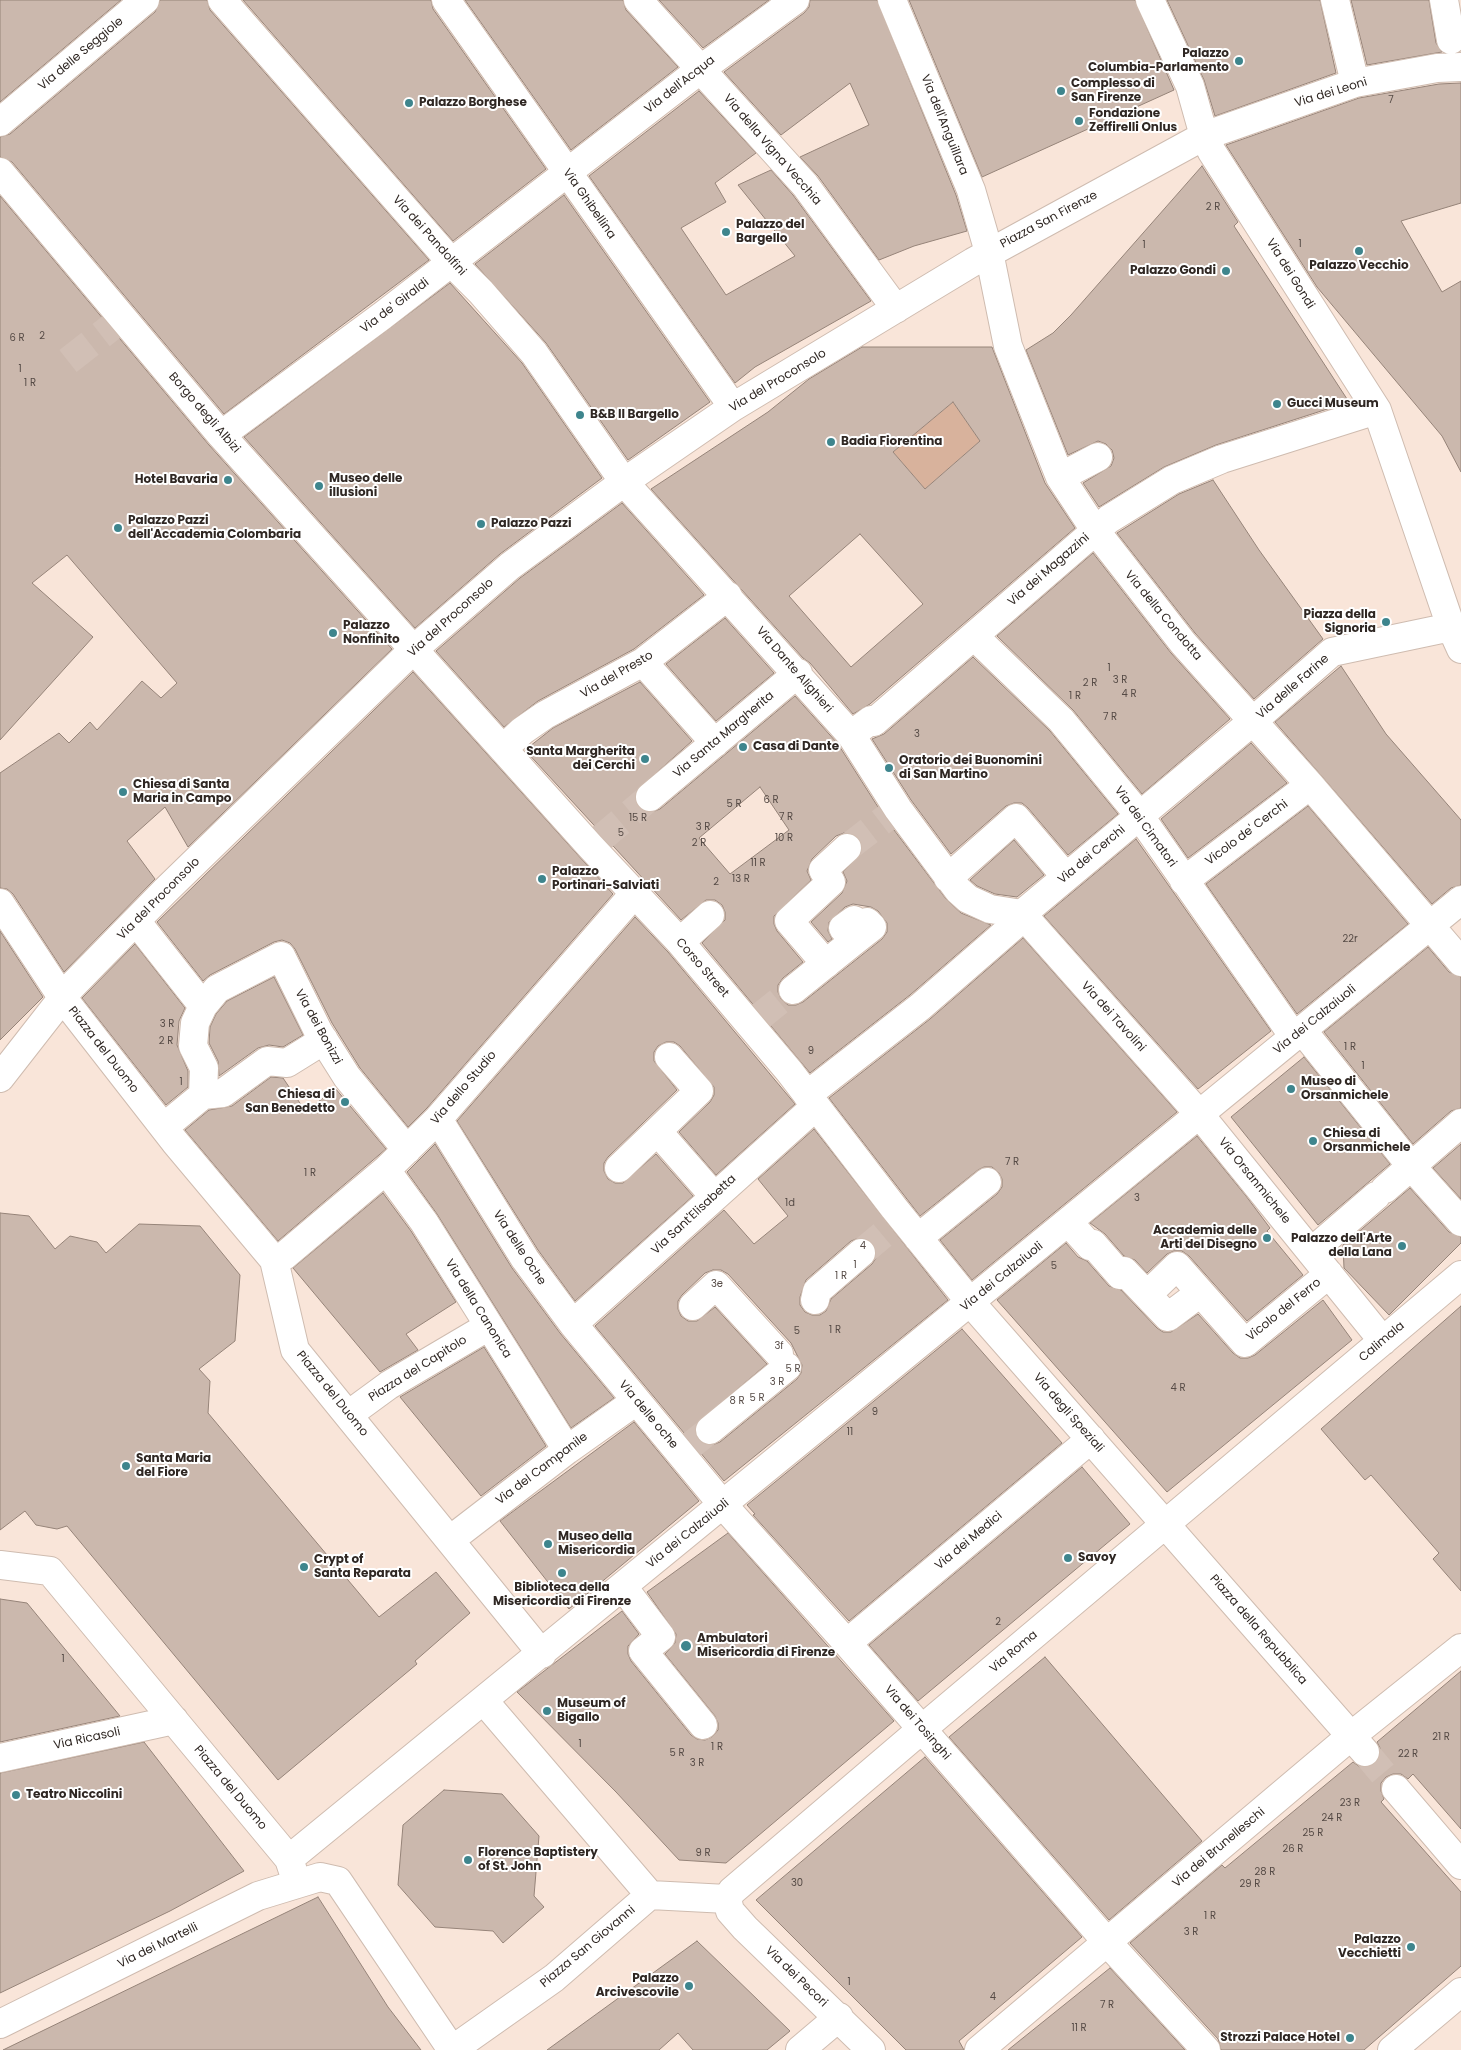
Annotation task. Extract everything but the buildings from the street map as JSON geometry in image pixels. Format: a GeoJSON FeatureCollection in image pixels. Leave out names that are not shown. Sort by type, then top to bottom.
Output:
{"type":"FeatureCollection","features":[{"type":"Feature","properties":{"kind":"street","name":"Via delle Seggiole"},"geometry":{"type":"LineString","coordinates":[[8,115],[145,0]]}},
{"type":"Feature","properties":{"kind":"street","name":"Via dei Pandolfini"},"geometry":{"type":"LineString","coordinates":[[222,0],[534,354],[624,482]]}},
{"type":"Feature","properties":{"kind":"street","name":"Via Ghibellina"},"geometry":{"type":"LineString","coordinates":[[446,0],[566,173],[733,407]]}},
{"type":"Feature","properties":{"kind":"street","name":"Via della Vigna Vecchia"},"geometry":{"type":"LineString","coordinates":[[638,0],[805,185],[896,309]]}},
{"type":"Feature","properties":{"kind":"street","name":"Via dell'Anguillara"},"geometry":{"type":"LineString","coordinates":[[892,0],[971,190],[990,252]]}},
{"type":"Feature","properties":{"kind":"street","name":"Via dei Gondi"},"geometry":{"type":"LineString","coordinates":[[1150,0],[1190,86],[1204,136],[1212,152],[1378,410],[1456,638]]}},
{"type":"Feature","properties":{"kind":"street"},"geometry":{"type":"LineString","coordinates":[[1335,0],[1355,84]]}},
{"type":"Feature","properties":{"kind":"street"},"geometry":{"type":"LineString","coordinates":[[1444,0],[1455,59]]}},
{"type":"Feature","properties":{"kind":"street","name":"Via dell'Acqua"},"geometry":{"type":"LineString","coordinates":[[566,173],[700,69],[778,5]]}},
{"type":"Feature","properties":{"kind":"street","name":"Via dei Leoni"},"geometry":{"type":"LineString","coordinates":[[1204,136],[1355,84],[1437,68],[1455,59]]}},
{"type":"Feature","properties":{"kind":"street","name":"Piazza San Firenze"},"geometry":{"type":"LineString","coordinates":[[896,309],[990,252],[1204,136]]}},
{"type":"Feature","properties":{"kind":"street","name":"Borgo degli Albizi"},"geometry":{"type":"LineString","coordinates":[[0,172],[221,435],[414,649]]}},
{"type":"Feature","properties":{"kind":"street","name":"Via de' Giraldi"},"geometry":{"type":"LineString","coordinates":[[221,435],[452,263],[566,173]]}},
{"type":"Feature","properties":{"kind":"street","name":"Via della Condotta"},"geometry":{"type":"LineString","coordinates":[[990,252],[1008,346],[1060,476],[1095,530],[1183,643],[1310,785],[1461,962]]}},
{"type":"Feature","properties":{"kind":"street","name":"Via del Proconsolo"},"geometry":{"type":"LineString","coordinates":[[62,997],[136,921],[414,649],[510,566],[624,482],[733,407],[896,309]]}},
{"type":"Feature","properties":{"kind":"street","name":"Via dei Magazzini"},"geometry":{"type":"LineString","coordinates":[[851,735],[871,720],[874,722],[1095,530],[1109,519],[1172,480],[1222,459],[1378,410]]}},
{"type":"Feature","properties":{"kind":"street"},"geometry":{"type":"LineString","coordinates":[[1060,476],[1098,457]]}},
{"type":"Feature","properties":{"kind":"street","name":"Via Dante Alighieri"},"geometry":{"type":"LineString","coordinates":[[624,482],[798,673],[851,735],[898,809],[958,890],[990,909],[1024,915]]}},
{"type":"Feature","properties":{"kind":"street","name":"Via del Presto"},"geometry":{"type":"LineString","coordinates":[[502,749],[522,731],[545,715],[643,662],[728,596]]}},
{"type":"Feature","properties":{"kind":"street","name":"Via dei Cimatori"},"geometry":{"type":"LineString","coordinates":[[974,636],[1062,720],[1139,815],[1184,881],[1298,1034],[1461,1222]]}},
{"type":"Feature","properties":{"kind":"street","name":"Via delle Farine"},"geometry":{"type":"LineString","coordinates":[[1254,721],[1332,652],[1456,638]]}},
{"type":"Feature","properties":{"kind":"street","name":"Corso Street"},"geometry":{"type":"LineString","coordinates":[[414,649],[502,749],[594,843],[634,894],[753,1021],[906,1226],[971,1302]]}},
{"type":"Feature","properties":{"kind":"street"},"geometry":{"type":"LineString","coordinates":[[643,662],[715,743]]}},
{"type":"Feature","properties":{"kind":"street","name":"Via Santa Margherita"},"geometry":{"type":"LineString","coordinates":[[650,797],[798,673]]}},
{"type":"Feature","properties":{"kind":"street","name":"Via dei Cerchi"},"geometry":{"type":"LineString","coordinates":[[812,1100],[1018,922],[1066,877],[1254,721]]}},
{"type":"Feature","properties":{"kind":"street","name":"Vicolo de' Cerchi"},"geometry":{"type":"LineString","coordinates":[[1184,881],[1310,785]]}},
{"type":"Feature","properties":{"kind":"street"},"geometry":{"type":"LineString","coordinates":[[946,876],[1016,818],[1066,877]]}},
{"type":"Feature","properties":{"kind":"street"},"geometry":{"type":"LineString","coordinates":[[826,964],[788,921],[831,882],[823,870],[846,848]]}},
{"type":"Feature","properties":{"kind":"street","name":"Via dello Studio"},"geometry":{"type":"LineString","coordinates":[[274,1260],[284,1256],[386,1170],[438,1119],[634,894]]}},
{"type":"Feature","properties":{"kind":"street","name":"Via dei Calzaiuoli"},"geometry":{"type":"LineString","coordinates":[[542,1654],[1461,900]]}},
{"type":"Feature","properties":{"kind":"street"},"geometry":{"type":"LineString","coordinates":[[0,903],[62,997]]}},
{"type":"Feature","properties":{"kind":"street"},"geometry":{"type":"LineString","coordinates":[[680,942],[710,915]]}},
{"type":"Feature","properties":{"kind":"street","name":"Via dei Tavolini"},"geometry":{"type":"LineString","coordinates":[[1024,915],[1200,1114]]}},
{"type":"Feature","properties":{"kind":"street"},"geometry":{"type":"LineString","coordinates":[[136,921],[206,998],[195,1023],[193,1046],[204,1068],[203,1095]]}},
{"type":"Feature","properties":{"kind":"street"},"geometry":{"type":"LineString","coordinates":[[793,990],[854,941]]}},
{"type":"Feature","properties":{"kind":"street","name":"Via dei Bonizzi"},"geometry":{"type":"LineString","coordinates":[[206,998],[281,956],[324,1040],[347,1077],[407,1150]]}},
{"type":"Feature","properties":{"kind":"street","name":"Piazza del Duomo"},"geometry":{"type":"LineString","coordinates":[[0,1078],[62,997],[164,1127],[274,1260],[295,1350],[542,1654]]}},
{"type":"Feature","properties":{"kind":"street"},"geometry":{"type":"LineString","coordinates":[[164,1127],[203,1095],[223,1093],[267,1061],[287,1063],[324,1040]]}},
{"type":"Feature","properties":{"kind":"street"},"geometry":{"type":"LineString","coordinates":[[619,1168],[700,1091],[669,1057]]}},
{"type":"Feature","properties":{"kind":"street","name":"Via Sant'Elisabetta"},"geometry":{"type":"LineString","coordinates":[[573,1324],[647,1260],[812,1100]]}},
{"type":"Feature","properties":{"kind":"street","name":"Via Orsanmichele"},"geometry":{"type":"LineString","coordinates":[[1200,1114],[1383,1341]]}},
{"type":"Feature","properties":{"kind":"street","name":"Via delle Oche"},"geometry":{"type":"LineString","coordinates":[[438,1119],[525,1259],[573,1324]]}},
{"type":"Feature","properties":{"kind":"street"},"geometry":{"type":"LineString","coordinates":[[1311,1252],[1461,1123]]}},
{"type":"Feature","properties":{"kind":"street"},"geometry":{"type":"LineString","coordinates":[[658,1132],[714,1196]]}},
{"type":"Feature","properties":{"kind":"street","name":"Via della Canonica"},"geometry":{"type":"LineString","coordinates":[[386,1170],[424,1222],[567,1450]]}},
{"type":"Feature","properties":{"kind":"street"},"geometry":{"type":"LineString","coordinates":[[906,1226],[987,1182]]}},
{"type":"Feature","properties":{"kind":"street","name":"Vicolo del Ferro"},"geometry":{"type":"LineString","coordinates":[[1069,1223],[1090,1246],[1093,1244],[1120,1275],[1124,1271],[1168,1318],[1200,1294],[1245,1343],[1329,1274]]}},
{"type":"Feature","properties":{"kind":"street"},"geometry":{"type":"LineString","coordinates":[[815,1300],[817,1291],[861,1253]]}},
{"type":"Feature","properties":{"kind":"street","name":"Calimala"},"geometry":{"type":"LineString","coordinates":[[1304,1408],[1461,1275]]}},
{"type":"Feature","properties":{"kind":"street"},"geometry":{"type":"LineString","coordinates":[[693,1306],[716,1285],[783,1360],[710,1430]]}},
{"type":"Feature","properties":{"kind":"street","name":"Via degli Speziali"},"geometry":{"type":"LineString","coordinates":[[971,1302],[1165,1523]]}},
{"type":"Feature","properties":{"kind":"street","name":"Via delle oche"},"geometry":{"type":"LineString","coordinates":[[573,1324],[636,1401],[683,1452],[723,1505]]}},
{"type":"Feature","properties":{"kind":"street","name":"Piazza del Capitolo"},"geometry":{"type":"LineString","coordinates":[[348,1415],[390,1385],[489,1326]]}},
{"type":"Feature","properties":{"kind":"street","name":"Via del Campanile"},"geometry":{"type":"LineString","coordinates":[[450,1540],[567,1450],[636,1401]]}},
{"type":"Feature","properties":{"kind":"street","name":"Via Roma"},"geometry":{"type":"LineString","coordinates":[[727,1899],[732,1891],[922,1729],[1304,1408]]}},
{"type":"Feature","properties":{"kind":"street","name":"Via dei Medici"},"geometry":{"type":"LineString","coordinates":[[847,1643],[1091,1438]]}},
{"type":"Feature","properties":{"kind":"street","name":"Via dei Tosinghi"},"geometry":{"type":"LineString","coordinates":[[723,1505],[847,1643],[1108,1942],[1206,2050]]}},
{"type":"Feature","properties":{"kind":"street","name":"Piazza della Repubblica"},"geometry":{"type":"LineString","coordinates":[[1165,1523],[1358,1744]]}},
{"type":"Feature","properties":{"kind":"street","name":"Piazza del Duomo"},"geometry":{"type":"LineString","coordinates":[[0,1565],[50,1571],[302,1873]]}},
{"type":"Feature","properties":{"kind":"street"},"geometry":{"type":"LineString","coordinates":[[623,1588],[661,1637],[643,1651],[703,1725]]}},
{"type":"Feature","properties":{"kind":"street","name":"Via dei Brunelleschi"},"geometry":{"type":"LineString","coordinates":[[980,2050],[1108,1942],[1358,1744],[1461,1648]]}},
{"type":"Feature","properties":{"kind":"street"},"geometry":{"type":"LineString","coordinates":[[302,1873],[489,1707],[542,1654]]}},
{"type":"Feature","properties":{"kind":"street"},"geometry":{"type":"LineString","coordinates":[[489,1707],[650,1894],[727,1899]]}},
{"type":"Feature","properties":{"kind":"street","name":"Via Ricasoli"},"geometry":{"type":"LineString","coordinates":[[0,1758],[174,1720]]}},
{"type":"Feature","properties":{"kind":"street"},"geometry":{"type":"LineString","coordinates":[[1396,1789],[1461,1865]]}},
{"type":"Feature","properties":{"kind":"street","name":"Via dei Martelli"},"geometry":{"type":"LineString","coordinates":[[0,2024],[302,1873]]}},
{"type":"Feature","properties":{"kind":"street","name":"Piazza San Giovanni"},"geometry":{"type":"LineString","coordinates":[[302,1873],[338,1881],[452,2050],[554,1978],[650,1894]]}},
{"type":"Feature","properties":{"kind":"street","name":"Via dei Pecori"},"geometry":{"type":"LineString","coordinates":[[727,1899],[730,1911],[745,1928],[871,2050]]}},
{"type":"Feature","properties":{"kind":"street"},"geometry":{"type":"LineString","coordinates":[[1392,2050],[1461,1992]]}},
{"type":"Feature","properties":{"kind":"street"},"geometry":{"type":"LineString","coordinates":[[800,2050],[839,2018]]}},
{"type":"Feature","properties":{"kind":"shaded area"},"geometry":{"type":"Polygon","coordinates":[[[953,402],[980,441],[925,489],[893,452],[953,402]]]}},
{"type":"Feature","properties":{"kind":"tunnel"},"geometry":{"type":"LineString","coordinates":[[68,361],[123,318]]}},
{"type":"Feature","properties":{"kind":"tunnel"},"geometry":{"type":"LineString","coordinates":[[599,840],[650,797]]}},
{"type":"Feature","properties":{"kind":"tunnel"},"geometry":{"type":"LineString","coordinates":[[847,848],[898,809]]}},
{"type":"Feature","properties":{"kind":"tunnel"},"geometry":{"type":"LineString","coordinates":[[757,1019],[793,990]]}},
{"type":"Feature","properties":{"kind":"tunnel"},"geometry":{"type":"LineString","coordinates":[[861,1253],[898,1222]]}},
{"type":"Feature","properties":{"kind":"tunnel"},"geometry":{"type":"LineString","coordinates":[[686,1449],[710,1430]]}},
{"type":"Feature","properties":{"kind":"tunnel"},"geometry":{"type":"LineString","coordinates":[[1365,1752],[1396,1789]]}},
{"type":"Feature","properties":{"kind":"place","name":"Palazzo Columbia-Parlamento"},"geometry":{"type":"Point","coordinates":[1239,61]}},
{"type":"Feature","properties":{"kind":"place","name":"Complesso di San Firenze"},"geometry":{"type":"Point","coordinates":[1061,91]}},
{"type":"Feature","properties":{"kind":"place","name":"Palazzo Borghese"},"geometry":{"type":"Point","coordinates":[409,103]}},
{"type":"Feature","properties":{"kind":"place","name":"Fondazione Zeffirelli Onlus"},"geometry":{"type":"Point","coordinates":[1079,121]}},
{"type":"Feature","properties":{"kind":"place","name":"Palazzo del Bargello"},"geometry":{"type":"Point","coordinates":[726,232]}},
{"type":"Feature","properties":{"kind":"place","name":"Palazzo Vecchio"},"geometry":{"type":"Point","coordinates":[1359,251]}},
{"type":"Feature","properties":{"kind":"place","name":"Palazzo Gondi"},"geometry":{"type":"Point","coordinates":[1226,271]}},
{"type":"Feature","properties":{"kind":"place","name":"Gucci Museum"},"geometry":{"type":"Point","coordinates":[1277,404]}},
{"type":"Feature","properties":{"kind":"place","name":"B&B Il Bargello"},"geometry":{"type":"Point","coordinates":[580,415]}},
{"type":"Feature","properties":{"kind":"place","name":"Badia Fiorentina"},"geometry":{"type":"Point","coordinates":[831,442]}},
{"type":"Feature","properties":{"kind":"place","name":"Hotel Bavaria"},"geometry":{"type":"Point","coordinates":[228,480]}},
{"type":"Feature","properties":{"kind":"place","name":"Museo delle illusioni"},"geometry":{"type":"Point","coordinates":[319,486]}},
{"type":"Feature","properties":{"kind":"place","name":"Palazzo Pazzi"},"geometry":{"type":"Point","coordinates":[481,524]}},
{"type":"Feature","properties":{"kind":"place","name":"Palazzo Pazzi dell'Accademia Colombaria"},"geometry":{"type":"Point","coordinates":[118,528]}},
{"type":"Feature","properties":{"kind":"place","name":"Piazza della Signoria"},"geometry":{"type":"Point","coordinates":[1386,622]}},
{"type":"Feature","properties":{"kind":"place","name":"Palazzo Nonfinito"},"geometry":{"type":"Point","coordinates":[333,633]}},
{"type":"Feature","properties":{"kind":"place","name":"Casa di Dante"},"geometry":{"type":"Point","coordinates":[743,747]}},
{"type":"Feature","properties":{"kind":"place","name":"Santa Margherita dei Cerchi"},"geometry":{"type":"Point","coordinates":[645,759]}},
{"type":"Feature","properties":{"kind":"place","name":"Oratorio dei Buonomini di San Martino"},"geometry":{"type":"Point","coordinates":[889,768]}},
{"type":"Feature","properties":{"kind":"place","name":"Chiesa di Santa Maria in Campo"},"geometry":{"type":"Point","coordinates":[123,792]}},
{"type":"Feature","properties":{"kind":"place","name":"Palazzo Portinari-Salviati"},"geometry":{"type":"Point","coordinates":[542,879]}},
{"type":"Feature","properties":{"kind":"place","name":"Museo di Orsanmichele"},"geometry":{"type":"Point","coordinates":[1291,1089]}},
{"type":"Feature","properties":{"kind":"place","name":"Chiesa di San Benedetto"},"geometry":{"type":"Point","coordinates":[345,1102]}},
{"type":"Feature","properties":{"kind":"place","name":"Chiesa di Orsanmichele"},"geometry":{"type":"Point","coordinates":[1313,1141]}},
{"type":"Feature","properties":{"kind":"place","name":"Accademia delle Arti del Disegno"},"geometry":{"type":"Point","coordinates":[1267,1238]}},
{"type":"Feature","properties":{"kind":"place","name":"Palazzo dell'Arte della Lana"},"geometry":{"type":"Point","coordinates":[1402,1246]}},
{"type":"Feature","properties":{"kind":"place","name":"Santa Maria del Fiore"},"geometry":{"type":"Point","coordinates":[126,1466]}},
{"type":"Feature","properties":{"kind":"place","name":"Museo della Misericordia"},"geometry":{"type":"Point","coordinates":[548,1544]}},
{"type":"Feature","properties":{"kind":"place","name":"Savoy"},"geometry":{"type":"Point","coordinates":[1068,1558]}},
{"type":"Feature","properties":{"kind":"place","name":"Crypt of Santa Reparata"},"geometry":{"type":"Point","coordinates":[304,1567]}},
{"type":"Feature","properties":{"kind":"place","name":"Biblioteca della Misericordia di Firenze"},"geometry":{"type":"Point","coordinates":[562,1573]}},
{"type":"Feature","properties":{"kind":"place","name":"Ambulatori Misericordia di Firenze"},"geometry":{"type":"Point","coordinates":[686,1646]}},
{"type":"Feature","properties":{"kind":"place","name":"Museum of Bigallo"},"geometry":{"type":"Point","coordinates":[547,1711]}},
{"type":"Feature","properties":{"kind":"place","name":"Teatro Niccolini"},"geometry":{"type":"Point","coordinates":[16,1795]}},
{"type":"Feature","properties":{"kind":"place","name":"Florence Baptistery of St. John"},"geometry":{"type":"Point","coordinates":[468,1860]}},
{"type":"Feature","properties":{"kind":"place","name":"Palazzo Vecchietti"},"geometry":{"type":"Point","coordinates":[1411,1947]}},
{"type":"Feature","properties":{"kind":"place","name":"Palazzo Arcivescovile"},"geometry":{"type":"Point","coordinates":[689,1986]}},
{"type":"Feature","properties":{"kind":"place","name":"Strozzi Palace Hotel"},"geometry":{"type":"Point","coordinates":[1350,2038]}}]}
